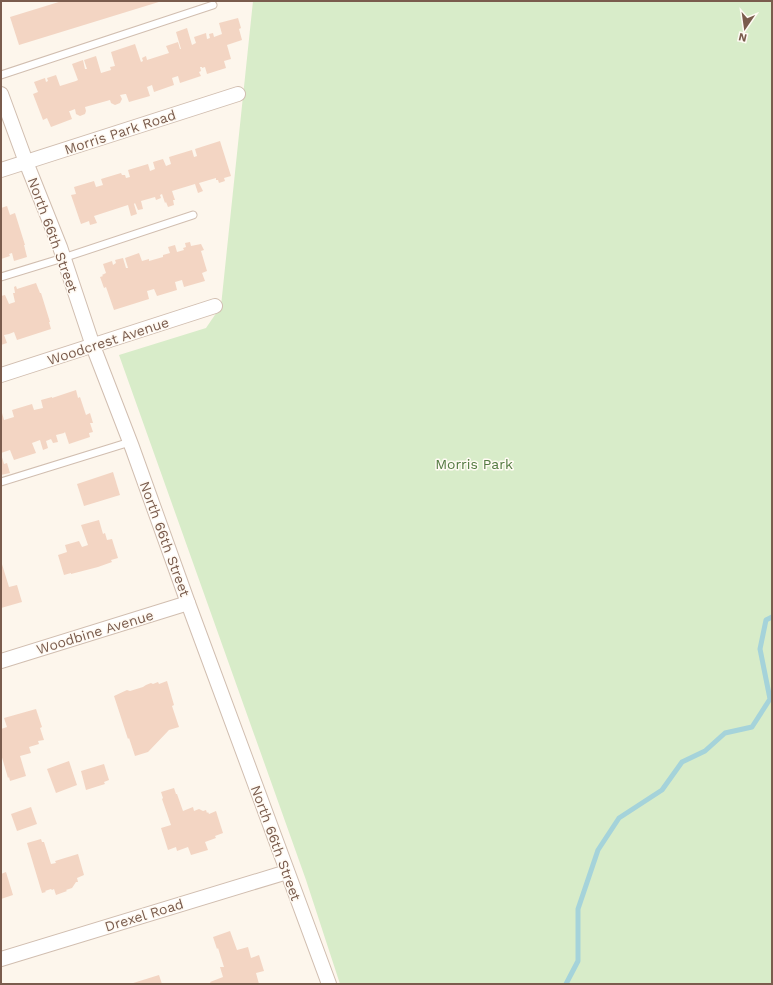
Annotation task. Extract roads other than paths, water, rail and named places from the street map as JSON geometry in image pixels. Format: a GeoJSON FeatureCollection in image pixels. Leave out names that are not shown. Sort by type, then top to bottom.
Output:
{"type":"FeatureCollection","features":[{"type":"Feature","properties":{"kind":"street","name":"North 66th Street"},"geometry":{"type":"LineString","coordinates":[[1,94],[63,258],[93,346],[130,442],[329,984]]}},
{"type":"Feature","properties":{"kind":"street","name":"Morris Park Road"},"geometry":{"type":"LineString","coordinates":[[1,170],[238,94]]}},
{"type":"Feature","properties":{"kind":"street","name":"Woodcrest Avenue"},"geometry":{"type":"LineString","coordinates":[[1,375],[215,306]]}},
{"type":"Feature","properties":{"kind":"street","name":"Woodbine Avenue"},"geometry":{"type":"LineString","coordinates":[[1,661],[188,603]]}},
{"type":"Feature","properties":{"kind":"street","name":"Drexel Road"},"geometry":{"type":"LineString","coordinates":[[1,959],[287,872]]}},
{"type":"Feature","properties":{"kind":"lane"},"geometry":{"type":"LineString","coordinates":[[1,75],[213,5]]}},
{"type":"Feature","properties":{"kind":"lane"},"geometry":{"type":"LineString","coordinates":[[1,277],[193,215]]}},
{"type":"Feature","properties":{"kind":"lane"},"geometry":{"type":"LineString","coordinates":[[1,482],[130,442]]}},
{"type":"Feature","properties":{"kind":"waterway"},"geometry":{"type":"LineString","coordinates":[[566,984],[578,961],[578,909],[598,850],[619,818],[662,790],[682,762],[705,751],[725,733],[752,727],[770,699],[760,649],[766,620],[772,617]]}},
{"type":"Feature","properties":{"kind":"park label","name":"Morris Park"},"geometry":{"type":"Point","coordinates":[474,464]}}]}
